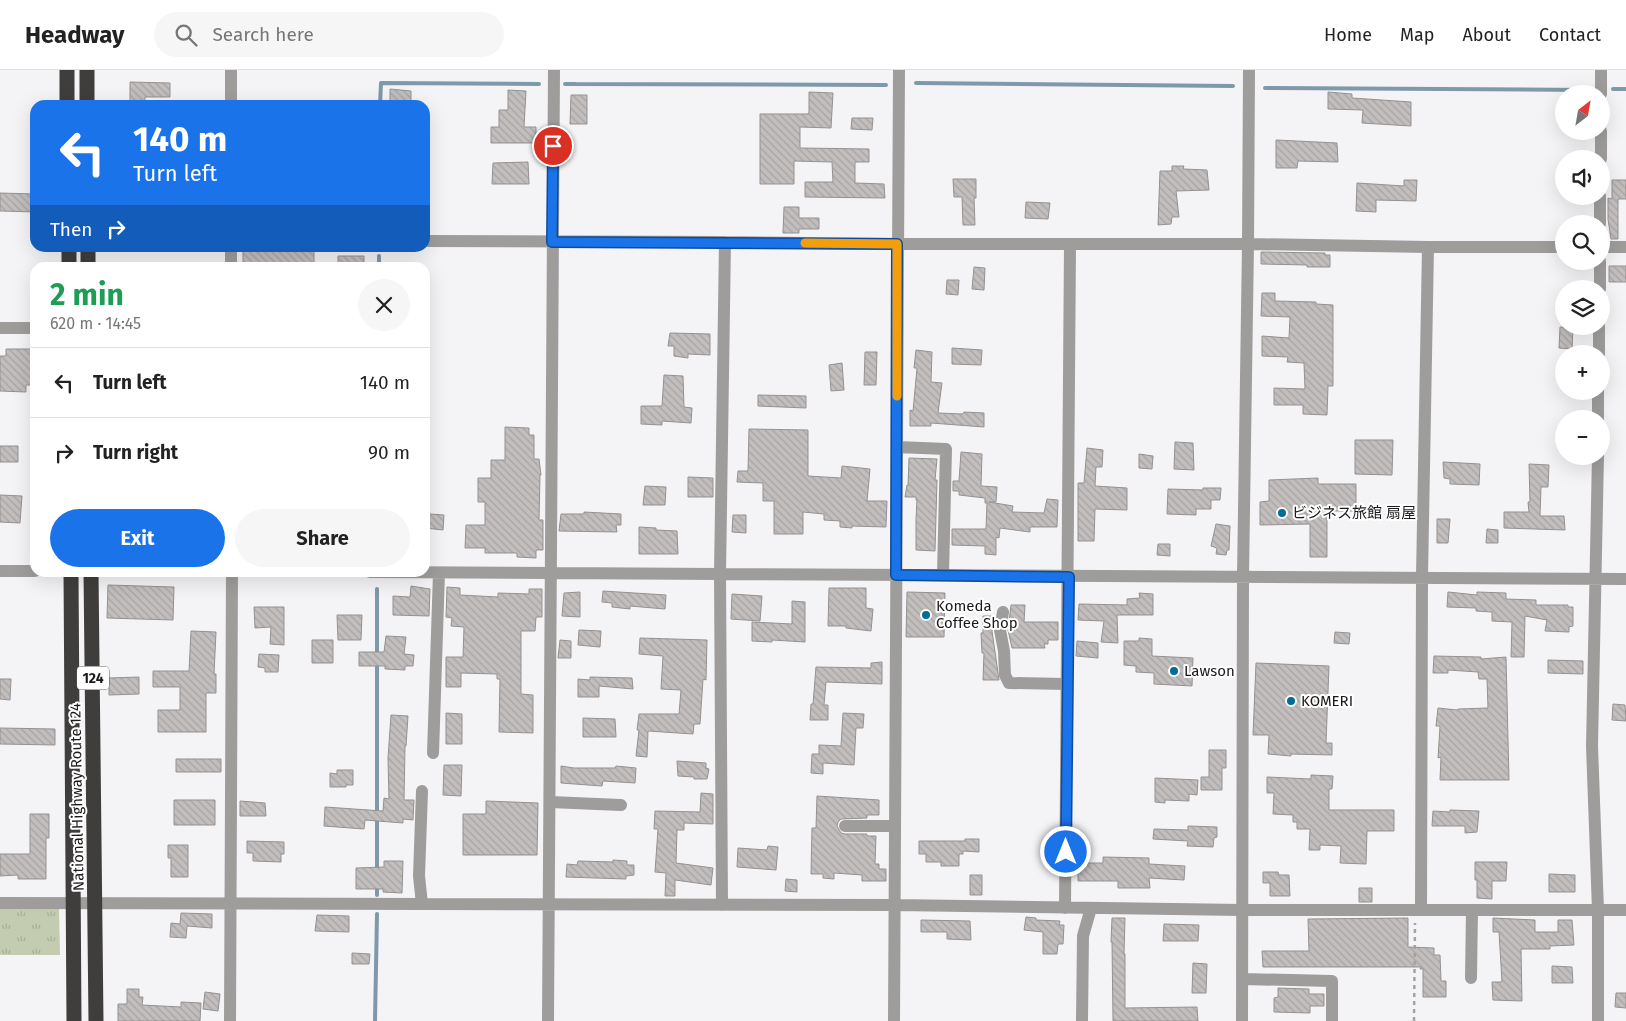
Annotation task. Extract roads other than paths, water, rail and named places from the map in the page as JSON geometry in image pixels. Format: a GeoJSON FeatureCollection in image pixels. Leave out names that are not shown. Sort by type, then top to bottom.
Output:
{"type":"FeatureCollection","features":[{"type":"Feature","properties":{"kind":"highway"},"geometry":{"type":"LineString","coordinates":[[67,70],[67,100]]}},
{"type":"Feature","properties":{"kind":"highway"},"geometry":{"type":"LineString","coordinates":[[87,70],[87,100]]}},
{"type":"Feature","properties":{"kind":"highway","name":"National Highway Route 124"},"geometry":{"type":"LineString","coordinates":[[71,577],[74,1021]]}},
{"type":"Feature","properties":{"kind":"highway","name":"National Highway Route 124"},"geometry":{"type":"LineString","coordinates":[[91,577],[96,1021]]}},
{"type":"Feature","properties":{"kind":"street"},"geometry":{"type":"LineString","coordinates":[[231,70],[231,100]]}},
{"type":"Feature","properties":{"kind":"street"},"geometry":{"type":"LineString","coordinates":[[548,1021],[554,70]]}},
{"type":"Feature","properties":{"kind":"street"},"geometry":{"type":"LineString","coordinates":[[894,1021],[899,70]]}},
{"type":"Feature","properties":{"kind":"street"},"geometry":{"type":"LineString","coordinates":[[1242,1021],[1243,577],[1249,70]]}},
{"type":"Feature","properties":{"kind":"street"},"geometry":{"type":"LineString","coordinates":[[1601,70],[1601,85]]}},
{"type":"Feature","properties":{"kind":"street"},"geometry":{"type":"LineString","coordinates":[[430,241],[1248,244],[1428,247],[1555,246]]}},
{"type":"Feature","properties":{"kind":"street"},"geometry":{"type":"LineString","coordinates":[[722,905],[720,574],[724,242]]}},
{"type":"Feature","properties":{"kind":"street"},"geometry":{"type":"LineString","coordinates":[[1065,908],[1066,684],[1069,577],[1070,244]]}},
{"type":"Feature","properties":{"kind":"street"},"geometry":{"type":"LineString","coordinates":[[1610,246],[1626,247]]}},
{"type":"Feature","properties":{"kind":"street"},"geometry":{"type":"LineString","coordinates":[[1419,910],[1422,577],[1428,247]]}},
{"type":"Feature","properties":{"kind":"street"},"geometry":{"type":"LineString","coordinates":[[0,328],[30,328]]}},
{"type":"Feature","properties":{"kind":"street"},"geometry":{"type":"LineString","coordinates":[[897,447],[946,449],[943,575]]}},
{"type":"Feature","properties":{"kind":"street"},"geometry":{"type":"LineString","coordinates":[[1598,465],[1592,746],[1598,910],[1598,1021]]}},
{"type":"Feature","properties":{"kind":"street"},"geometry":{"type":"LineString","coordinates":[[0,571],[30,571]]}},
{"type":"Feature","properties":{"kind":"street"},"geometry":{"type":"LineString","coordinates":[[430,573],[1626,579]]}},
{"type":"Feature","properties":{"kind":"street"},"geometry":{"type":"LineString","coordinates":[[433,753],[438,573]]}},
{"type":"Feature","properties":{"kind":"street"},"geometry":{"type":"LineString","coordinates":[[230,1021],[232,577]]}},
{"type":"Feature","properties":{"kind":"street"},"geometry":{"type":"LineString","coordinates":[[1003,612],[1000,630],[1004,651],[1005,675],[1009,683],[1066,684]]}},
{"type":"Feature","properties":{"kind":"street"},"geometry":{"type":"LineString","coordinates":[[422,791],[419,876],[422,904]]}},
{"type":"Feature","properties":{"kind":"street"},"geometry":{"type":"LineString","coordinates":[[550,802],[620,806]]}},
{"type":"Feature","properties":{"kind":"street"},"geometry":{"type":"LineString","coordinates":[[845,826],[896,826]]}},
{"type":"Feature","properties":{"kind":"street"},"geometry":{"type":"LineString","coordinates":[[0,903],[895,905],[1242,910],[1626,910]]}},
{"type":"Feature","properties":{"kind":"street"},"geometry":{"type":"LineString","coordinates":[[1082,1021],[1083,936],[1091,908]]}},
{"type":"Feature","properties":{"kind":"street"},"geometry":{"type":"LineString","coordinates":[[1471,978],[1472,910]]}},
{"type":"Feature","properties":{"kind":"street"},"geometry":{"type":"LineString","coordinates":[[1242,979],[1332,981],[1332,1021]]}},
{"type":"Feature","properties":{"kind":"waterway"},"geometry":{"type":"LineString","coordinates":[[380,100],[381,83],[539,84]]}},
{"type":"Feature","properties":{"kind":"waterway"},"geometry":{"type":"LineString","coordinates":[[916,83],[1233,86]]}},
{"type":"Feature","properties":{"kind":"waterway"},"geometry":{"type":"LineString","coordinates":[[576,84],[565,84],[886,85]]}},
{"type":"Feature","properties":{"kind":"waterway"},"geometry":{"type":"LineString","coordinates":[[1265,88],[1555,90]]}},
{"type":"Feature","properties":{"kind":"waterway"},"geometry":{"type":"LineString","coordinates":[[1613,89],[1626,89]]}},
{"type":"Feature","properties":{"kind":"waterway"},"geometry":{"type":"LineString","coordinates":[[379,256],[379,262]]}},
{"type":"Feature","properties":{"kind":"waterway"},"geometry":{"type":"LineString","coordinates":[[377,589],[377,655]]}},
{"type":"Feature","properties":{"kind":"waterway"},"geometry":{"type":"LineString","coordinates":[[377,662],[377,870]]}},
{"type":"Feature","properties":{"kind":"waterway"},"geometry":{"type":"LineString","coordinates":[[377,885],[377,895]]}},
{"type":"Feature","properties":{"kind":"waterway"},"geometry":{"type":"LineString","coordinates":[[375,1021],[377,914]]}},
{"type":"Feature","properties":{"kind":"place","name":"ビジネス旅館 扇屋"},"geometry":{"type":"Point","coordinates":[1282,513]}},
{"type":"Feature","properties":{"kind":"place","name":"Komeda Coffee Shop"},"geometry":{"type":"Point","coordinates":[926,615]}},
{"type":"Feature","properties":{"kind":"place","name":"Lawson"},"geometry":{"type":"Point","coordinates":[1174,671]}},
{"type":"Feature","properties":{"kind":"place","name":"KOMERI"},"geometry":{"type":"Point","coordinates":[1291,701]}}]}
